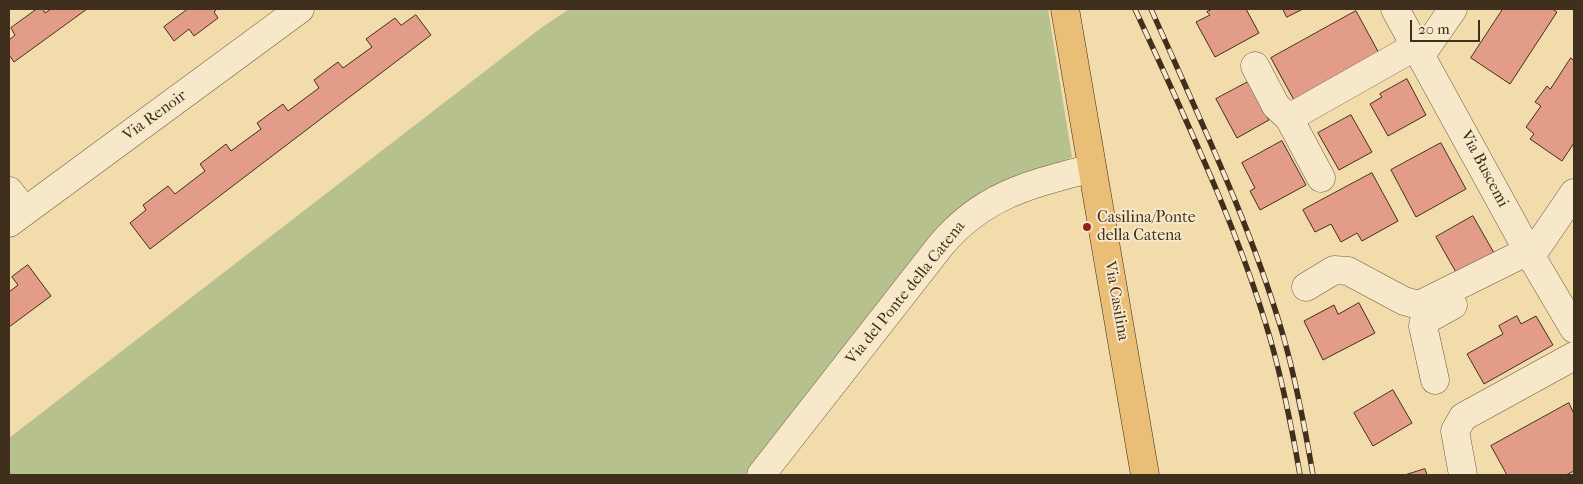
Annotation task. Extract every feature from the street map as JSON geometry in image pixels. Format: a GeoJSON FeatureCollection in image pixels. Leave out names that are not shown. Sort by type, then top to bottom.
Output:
{"type":"FeatureCollection","features":[{"type":"Feature","properties":{"kind":"main road","name":"Via Casilina"},"geometry":{"type":"LineString","coordinates":[[1065,9],[1145,475]]}},
{"type":"Feature","properties":{"kind":"street","name":"Via Renoir"},"geometry":{"type":"LineString","coordinates":[[14,208],[300,9]]}},
{"type":"Feature","properties":{"kind":"street","name":"Via Buscemi"},"geometry":{"type":"LineString","coordinates":[[1395,9],[1531,257],[1574,329]]}},
{"type":"Feature","properties":{"kind":"street"},"geometry":{"type":"LineString","coordinates":[[1289,118],[1419,51],[1453,9]]}},
{"type":"Feature","properties":{"kind":"street"},"geometry":{"type":"LineString","coordinates":[[1254,66],[1276,106],[1289,118],[1321,178]]}},
{"type":"Feature","properties":{"kind":"street","name":"Via del Ponte della Catena"},"geometry":{"type":"LineString","coordinates":[[761,475],[941,245],[963,222],[982,207],[1010,192],[1092,168]]}},
{"type":"Feature","properties":{"kind":"street"},"geometry":{"type":"LineString","coordinates":[[1435,380],[1422,326],[1424,320],[1531,257],[1574,193]]}},
{"type":"Feature","properties":{"kind":"street"},"geometry":{"type":"LineString","coordinates":[[1306,286],[1334,270],[1348,271],[1404,301],[1419,305],[1531,257]]}},
{"type":"Feature","properties":{"kind":"street"},"geometry":{"type":"LineString","coordinates":[[1464,475],[1455,431],[1463,417],[1574,356]]}},
{"type":"Feature","properties":{"kind":"green space"},"geometry":{"type":"Polygon","coordinates":[[[569,9],[1048,9],[1072,157],[1010,185],[932,246],[745,475],[9,475],[9,438],[541,28],[569,9]]]}},
{"type":"Feature","properties":{"kind":"building"},"geometry":{"type":"Polygon","coordinates":[[[37,9],[43,9],[45,13],[51,9],[87,9],[14,62],[9,55],[9,40],[15,35],[11,28],[37,9]]]}},
{"type":"Feature","properties":{"kind":"building"},"geometry":{"type":"Polygon","coordinates":[[[188,9],[217,9],[214,12],[218,18],[194,36],[189,29],[174,41],[164,27],[188,9]]]}},
{"type":"Feature","properties":{"kind":"building"},"geometry":{"type":"Polygon","coordinates":[[[1213,9],[1246,9],[1259,33],[1215,57],[1196,22],[1210,15],[1207,12],[1213,9]]]}},
{"type":"Feature","properties":{"kind":"building"},"geometry":{"type":"Polygon","coordinates":[[[1283,9],[1303,9],[1287,17],[1283,9]]]}},
{"type":"Feature","properties":{"kind":"building"},"geometry":{"type":"Polygon","coordinates":[[[1503,9],[1552,9],[1557,12],[1510,84],[1471,58],[1503,9]]]}},
{"type":"Feature","properties":{"kind":"building"},"geometry":{"type":"Polygon","coordinates":[[[1356,11],[1380,55],[1295,102],[1271,58],[1356,11]]]}},
{"type":"Feature","properties":{"kind":"building"},"geometry":{"type":"Polygon","coordinates":[[[416,15],[431,35],[150,249],[130,223],[146,210],[143,205],[168,186],[175,194],[205,171],[200,164],[226,144],[231,151],[261,129],[257,123],[283,104],[288,111],[319,88],[314,80],[338,62],[343,68],[372,47],[366,39],[395,18],[401,25],[416,15]]]}},
{"type":"Feature","properties":{"kind":"building"},"geometry":{"type":"Polygon","coordinates":[[[1571,58],[1574,61],[1574,143],[1562,161],[1530,139],[1534,134],[1526,127],[1541,106],[1535,102],[1547,86],[1550,89],[1571,58]]]}},
{"type":"Feature","properties":{"kind":"building"},"geometry":{"type":"Polygon","coordinates":[[[1407,79],[1426,115],[1388,136],[1370,104],[1382,97],[1380,94],[1407,79]]]}},
{"type":"Feature","properties":{"kind":"building"},"geometry":{"type":"Polygon","coordinates":[[[1248,82],[1269,120],[1237,138],[1216,99],[1248,82]]]}},
{"type":"Feature","properties":{"kind":"building"},"geometry":{"type":"Polygon","coordinates":[[[1351,115],[1372,152],[1339,170],[1318,133],[1351,115]]]}},
{"type":"Feature","properties":{"kind":"building"},"geometry":{"type":"Polygon","coordinates":[[[1282,141],[1306,185],[1260,210],[1250,191],[1255,188],[1242,163],[1282,141]]]}},
{"type":"Feature","properties":{"kind":"building"},"geometry":{"type":"Polygon","coordinates":[[[1441,143],[1466,189],[1416,217],[1391,170],[1441,143]]]}},
{"type":"Feature","properties":{"kind":"building"},"geometry":{"type":"Polygon","coordinates":[[[1372,173],[1398,221],[1362,241],[1357,233],[1341,242],[1331,224],[1315,232],[1303,210],[1372,173]]]}},
{"type":"Feature","properties":{"kind":"building"},"geometry":{"type":"Polygon","coordinates":[[[1473,216],[1498,260],[1461,281],[1436,237],[1473,216]]]}},
{"type":"Feature","properties":{"kind":"building"},"geometry":{"type":"Polygon","coordinates":[[[28,265],[51,296],[9,327],[9,292],[18,285],[12,277],[28,265]]]}},
{"type":"Feature","properties":{"kind":"building"},"geometry":{"type":"Polygon","coordinates":[[[1359,303],[1375,333],[1323,360],[1304,321],[1334,305],[1338,314],[1359,303]]]}},
{"type":"Feature","properties":{"kind":"building"},"geometry":{"type":"Polygon","coordinates":[[[1517,316],[1521,324],[1536,316],[1553,345],[1484,384],[1467,354],[1503,334],[1499,326],[1517,316]]]}},
{"type":"Feature","properties":{"kind":"building"},"geometry":{"type":"Polygon","coordinates":[[[1393,390],[1412,423],[1373,446],[1354,413],[1393,390]]]}},
{"type":"Feature","properties":{"kind":"building"},"geometry":{"type":"Polygon","coordinates":[[[1569,403],[1574,414],[1574,471],[1566,475],[1507,475],[1491,446],[1569,403]]]}},
{"type":"Feature","properties":{"kind":"building"},"geometry":{"type":"Polygon","coordinates":[[[1425,469],[1427,475],[1405,475],[1425,469]]]}},
{"type":"Feature","properties":{"kind":"railway"},"geometry":{"type":"LineString","coordinates":[[1135,9],[1226,212],[1257,296],[1279,372],[1300,475]]}},
{"type":"Feature","properties":{"kind":"railway"},"geometry":{"type":"LineString","coordinates":[[1151,9],[1205,129],[1270,293],[1292,370],[1313,475]]}},
{"type":"Feature","properties":{"kind":"place","name":"Casilina/Ponte della Catena"},"geometry":{"type":"Point","coordinates":[1087,227]}}]}
